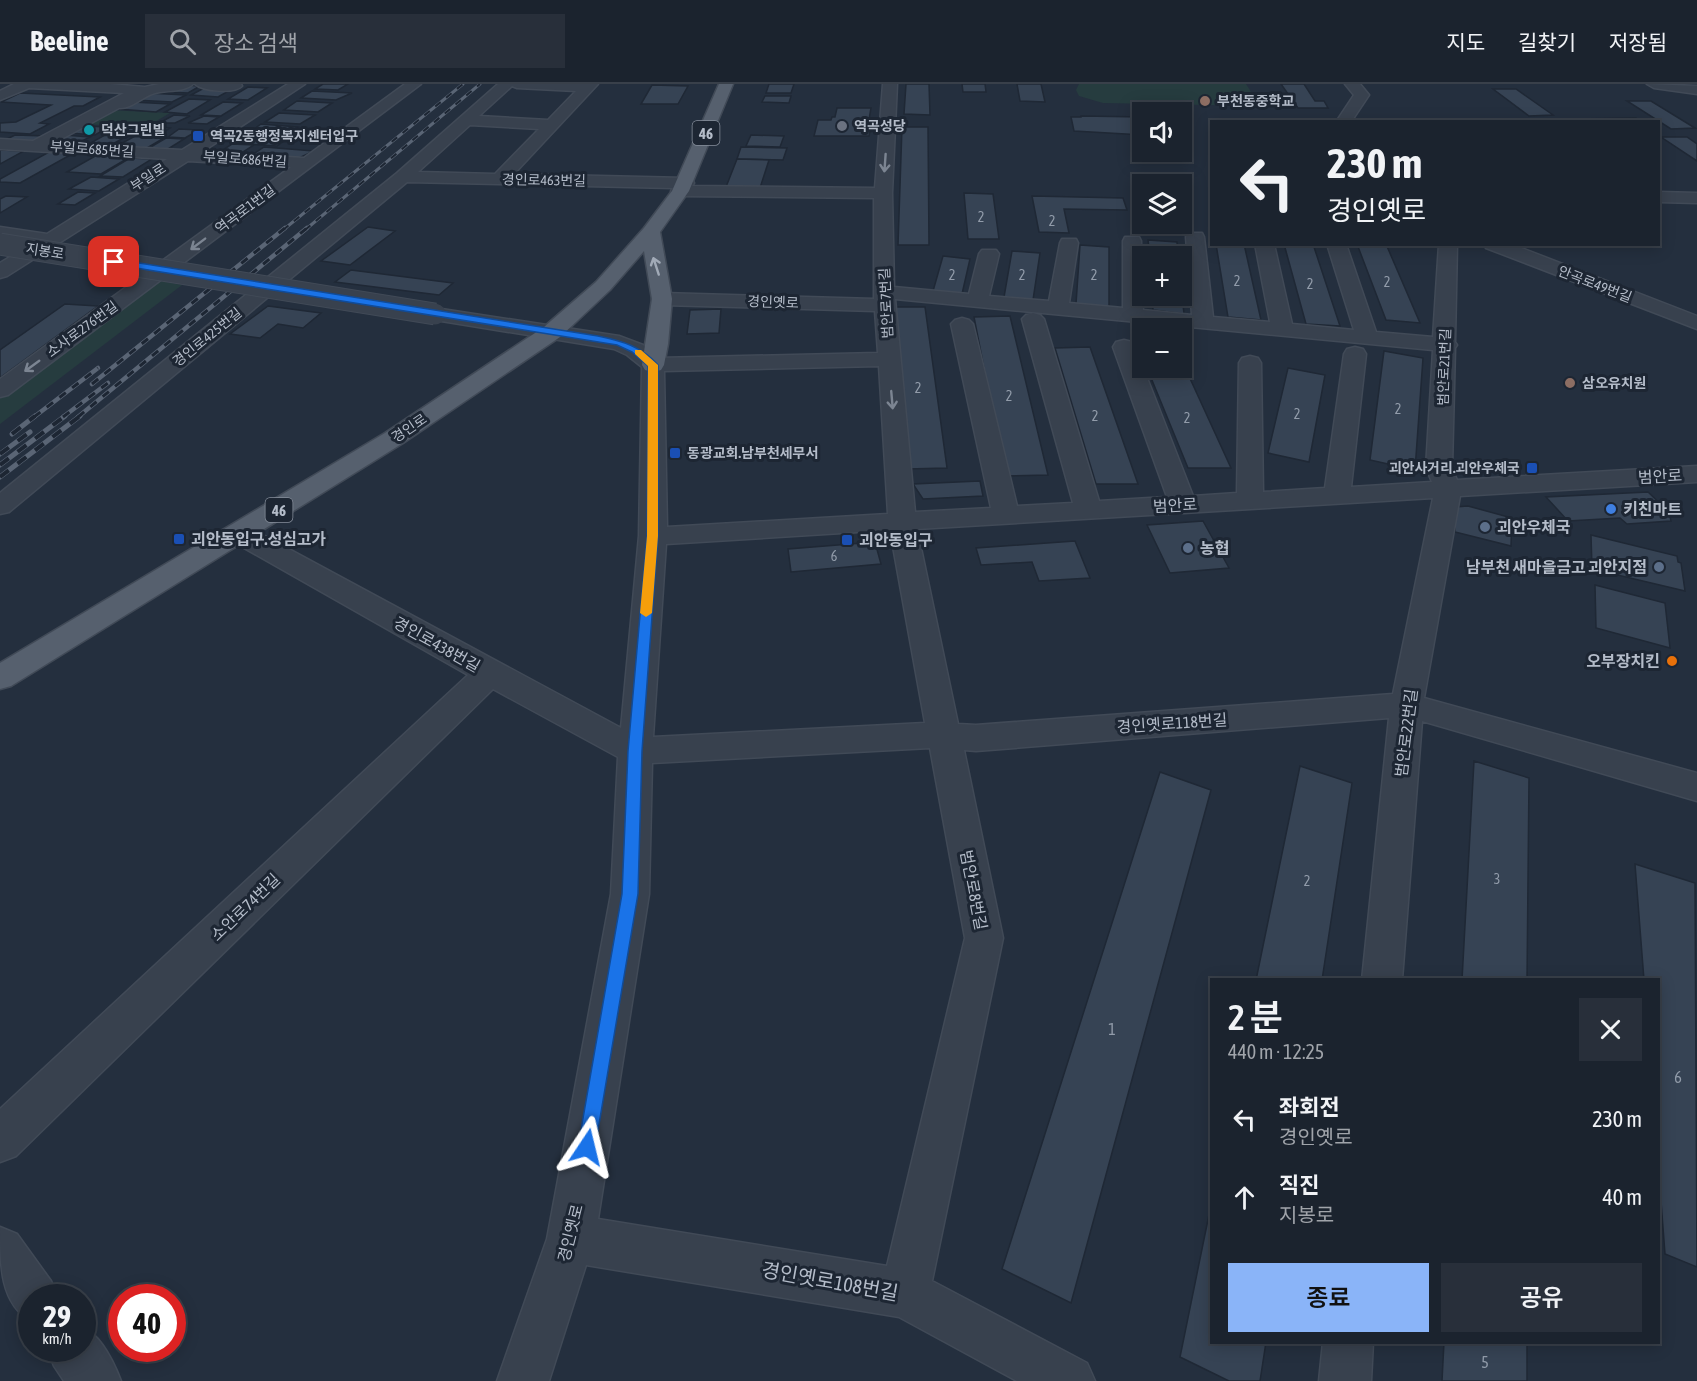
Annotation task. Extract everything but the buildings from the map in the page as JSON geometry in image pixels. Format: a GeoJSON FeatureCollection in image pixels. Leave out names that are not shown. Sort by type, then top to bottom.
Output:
{"type":"FeatureCollection","features":[{"type":"Feature","properties":{"kind":"main road","name":"경인로"},"geometry":{"type":"LineString","coordinates":[[0,678],[240,534],[394,438],[552,332],[603,285],[651,232],[683,187],[726,84]]}},
{"type":"Feature","properties":{"kind":"main road"},"geometry":{"type":"LineString","coordinates":[[651,232],[653,257],[660,277],[662,300],[653,365]]}},
{"type":"Feature","properties":{"kind":"street"},"geometry":{"type":"LineString","coordinates":[[0,96],[26,84]]}},
{"type":"Feature","properties":{"kind":"street","name":"부일로685번길"},"geometry":{"type":"LineString","coordinates":[[31,84],[141,90],[36,146]]}},
{"type":"Feature","properties":{"kind":"street"},"geometry":{"type":"LineString","coordinates":[[118,107],[149,90],[186,84]]}},
{"type":"Feature","properties":{"kind":"street"},"geometry":{"type":"LineString","coordinates":[[202,84],[235,86]]}},
{"type":"Feature","properties":{"kind":"street","name":"부일로"},"geometry":{"type":"LineString","coordinates":[[0,272],[298,84]]}},
{"type":"Feature","properties":{"kind":"street","name":"역곡로1번길"},"geometry":{"type":"LineString","coordinates":[[164,269],[414,84]]}},
{"type":"Feature","properties":{"kind":"street","name":"경인로425번길"},"geometry":{"type":"LineString","coordinates":[[0,506],[403,177],[506,84]]}},
{"type":"Feature","properties":{"kind":"street"},"geometry":{"type":"LineString","coordinates":[[518,84],[590,86]]}},
{"type":"Feature","properties":{"kind":"street","name":"범안로7번길"},"geometry":{"type":"LineString","coordinates":[[890,84],[883,193],[884,299],[902,521]]}},
{"type":"Feature","properties":{"kind":"street"},"geometry":{"type":"LineString","coordinates":[[1344,120],[1362,95],[1352,84]]}},
{"type":"Feature","properties":{"kind":"street"},"geometry":{"type":"LineString","coordinates":[[1654,84],[1697,90]]}},
{"type":"Feature","properties":{"kind":"street"},"geometry":{"type":"LineString","coordinates":[[499,180],[590,86]]}},
{"type":"Feature","properties":{"kind":"street"},"geometry":{"type":"LineString","coordinates":[[467,120],[551,125]]}},
{"type":"Feature","properties":{"kind":"street","name":"부일로685번길"},"geometry":{"type":"LineString","coordinates":[[0,144],[183,155]]}},
{"type":"Feature","properties":{"kind":"street","name":"부일로686번길"},"geometry":{"type":"LineString","coordinates":[[183,155],[307,163]]}},
{"type":"Feature","properties":{"kind":"street","name":"경인로463번길"},"geometry":{"type":"LineString","coordinates":[[403,177],[883,193]]}},
{"type":"Feature","properties":{"kind":"street"},"geometry":{"type":"LineString","coordinates":[[1660,197],[1697,198]]}},
{"type":"Feature","properties":{"kind":"street"},"geometry":{"type":"LineString","coordinates":[[0,233],[50,240]]}},
{"type":"Feature","properties":{"kind":"street"},"geometry":{"type":"LineString","coordinates":[[1195,237],[1203,322]]}},
{"type":"Feature","properties":{"kind":"street"},"geometry":{"type":"LineString","coordinates":[[1132,241],[1133,315]]}},
{"type":"Feature","properties":{"kind":"street"},"geometry":{"type":"LineString","coordinates":[[1058,308],[1069,243]]}},
{"type":"Feature","properties":{"kind":"street","name":"지봉로"},"geometry":{"type":"LineString","coordinates":[[0,244],[552,332]]}},
{"type":"Feature","properties":{"kind":"street"},"geometry":{"type":"LineString","coordinates":[[1264,246],[1282,329]]}},
{"type":"Feature","properties":{"kind":"street"},"geometry":{"type":"LineString","coordinates":[[1336,246],[1361,346],[1337,495]]}},
{"type":"Feature","properties":{"kind":"street","name":"범안로21번길"},"geometry":{"type":"LineString","coordinates":[[1448,246],[1446,345],[1439,468],[1448,489]]}},
{"type":"Feature","properties":{"kind":"street","name":"안곡로49번길"},"geometry":{"type":"LineString","coordinates":[[1498,246],[1697,323]]}},
{"type":"Feature","properties":{"kind":"street"},"geometry":{"type":"LineString","coordinates":[[0,249],[28,254]]}},
{"type":"Feature","properties":{"kind":"street"},"geometry":{"type":"LineString","coordinates":[[978,301],[989,254]]}},
{"type":"Feature","properties":{"kind":"street","name":"소사로276번길"},"geometry":{"type":"LineString","coordinates":[[0,390],[164,269]]}},
{"type":"Feature","properties":{"kind":"street","name":"경인옛로"},"geometry":{"type":"LineString","coordinates":[[662,300],[978,301],[1282,329],[1361,346],[1446,345]]}},
{"type":"Feature","properties":{"kind":"street"},"geometry":{"type":"LineString","coordinates":[[1033,319],[1088,510]]}},
{"type":"Feature","properties":{"kind":"street"},"geometry":{"type":"LineString","coordinates":[[962,324],[1006,515]]}},
{"type":"Feature","properties":{"kind":"street"},"geometry":{"type":"LineString","coordinates":[[552,332],[619,343],[636,350],[653,365],[889,359]]}},
{"type":"Feature","properties":{"kind":"street"},"geometry":{"type":"LineString","coordinates":[[1124,347],[1183,504]]}},
{"type":"Feature","properties":{"kind":"street"},"geometry":{"type":"LineString","coordinates":[[1250,363],[1250,500]]}},
{"type":"Feature","properties":{"kind":"street","name":"경인옛로"},"geometry":{"type":"LineString","coordinates":[[523,1381],[571,1239],[630,894],[635,751],[652,536],[653,365]]}},
{"type":"Feature","properties":{"kind":"street","name":"범안로"},"geometry":{"type":"LineString","coordinates":[[652,536],[1697,474]]}},
{"type":"Feature","properties":{"kind":"street","name":"범안로22번길"},"geometry":{"type":"LineString","coordinates":[[1382,978],[1407,705],[1448,489]]}},
{"type":"Feature","properties":{"kind":"street","name":"범안로8번길"},"geometry":{"type":"LineString","coordinates":[[902,521],[984,938],[905,1293]]}},
{"type":"Feature","properties":{"kind":"street","name":"경인로438번길"},"geometry":{"type":"LineString","coordinates":[[240,534],[489,673],[635,751]]}},
{"type":"Feature","properties":{"kind":"street","name":"소안로74번길"},"geometry":{"type":"LineString","coordinates":[[0,1140],[489,673]]}},
{"type":"Feature","properties":{"kind":"street","name":"경인옛로118번길"},"geometry":{"type":"LineString","coordinates":[[635,751],[944,735],[976,738],[1407,705],[1697,787]]}},
{"type":"Feature","properties":{"kind":"street","name":"경인옛로108번길"},"geometry":{"type":"LineString","coordinates":[[571,1239],[905,1293],[1069,1381]]}},
{"type":"Feature","properties":{"kind":"street"},"geometry":{"type":"LineString","coordinates":[[0,1251],[24,1284]]}},
{"type":"Feature","properties":{"kind":"street"},"geometry":{"type":"LineString","coordinates":[[1345,1381],[1348,1344]]}},
{"type":"Feature","properties":{"kind":"street"},"geometry":{"type":"LineString","coordinates":[[82,1362],[95,1381]]}},
{"type":"Feature","properties":{"kind":"green space"},"geometry":{"type":"Polygon","coordinates":[[[1079,84],[1246,84],[1260,106],[1192,105],[1192,102],[1103,103],[1079,96],[1076,90],[1079,84]]]}},
{"type":"Feature","properties":{"kind":"green space"},"geometry":{"type":"Polygon","coordinates":[[[107,110],[170,113],[146,127],[81,124],[107,110]]]}},
{"type":"Feature","properties":{"kind":"green space"},"geometry":{"type":"Polygon","coordinates":[[[150,279],[182,285],[0,424],[0,390],[150,279]]]}},
{"type":"Feature","properties":{"kind":"railway"},"geometry":{"type":"LineString","coordinates":[[283,230],[463,84]]}},
{"type":"Feature","properties":{"kind":"railway"},"geometry":{"type":"LineString","coordinates":[[305,230],[480,84]]}},
{"type":"Feature","properties":{"kind":"railway"},"geometry":{"type":"LineString","coordinates":[[92,384],[285,228]]}},
{"type":"Feature","properties":{"kind":"railway"},"geometry":{"type":"LineString","coordinates":[[78,417],[307,228]]}},
{"type":"Feature","properties":{"kind":"railway"},"geometry":{"type":"LineString","coordinates":[[34,417],[98,368]]}},
{"type":"Feature","properties":{"kind":"railway"},"geometry":{"type":"LineString","coordinates":[[63,417],[108,383]]}},
{"type":"Feature","properties":{"kind":"railway"},"geometry":{"type":"LineString","coordinates":[[12,434],[35,416]]}},
{"type":"Feature","properties":{"kind":"railway"},"geometry":{"type":"LineString","coordinates":[[0,465],[65,416]]}},
{"type":"Feature","properties":{"kind":"railway"},"geometry":{"type":"LineString","coordinates":[[0,477],[80,416]]}},
{"type":"Feature","properties":{"kind":"railway"},"geometry":{"type":"LineString","coordinates":[[0,454],[30,432]]}},
{"type":"Feature","properties":{"kind":"slow traffic"},"geometry":{"type":"LineString","coordinates":[[638,352],[653,365],[652,536],[646,613]]}},
{"type":"Feature","properties":{"kind":"place","name":"부천동중학교"},"geometry":{"type":"Point","coordinates":[1205,101]}},
{"type":"Feature","properties":{"kind":"place","name":"역곡성당"},"geometry":{"type":"Point","coordinates":[842,126]}},
{"type":"Feature","properties":{"kind":"place","name":"덕산그린빌"},"geometry":{"type":"Point","coordinates":[89,130]}},
{"type":"Feature","properties":{"kind":"place","name":"역곡2동행정복지센터입구"},"geometry":{"type":"Point","coordinates":[198,136]}},
{"type":"Feature","properties":{"kind":"place","name":"삼오유치원"},"geometry":{"type":"Point","coordinates":[1570,383]}},
{"type":"Feature","properties":{"kind":"place","name":"동광교회.남부천세무서"},"geometry":{"type":"Point","coordinates":[675,453]}},
{"type":"Feature","properties":{"kind":"place","name":"괴안사거리.괴안우체국"},"geometry":{"type":"Point","coordinates":[1532,468]}},
{"type":"Feature","properties":{"kind":"place","name":"키친마트"},"geometry":{"type":"Point","coordinates":[1611,509]}},
{"type":"Feature","properties":{"kind":"place","name":"괴안우체국"},"geometry":{"type":"Point","coordinates":[1485,527]}},
{"type":"Feature","properties":{"kind":"place","name":"괴안동입구.성심고가"},"geometry":{"type":"Point","coordinates":[179,539]}},
{"type":"Feature","properties":{"kind":"place","name":"괴안동입구"},"geometry":{"type":"Point","coordinates":[847,540]}},
{"type":"Feature","properties":{"kind":"place","name":"농협"},"geometry":{"type":"Point","coordinates":[1188,548]}},
{"type":"Feature","properties":{"kind":"place","name":"남부천 새마을금고 괴안지점"},"geometry":{"type":"Point","coordinates":[1659,567]}},
{"type":"Feature","properties":{"kind":"place","name":"오부장치킨"},"geometry":{"type":"Point","coordinates":[1672,661]}},
{"type":"Feature","properties":{"kind":"route"},"geometry":{"type":"LineString","coordinates":[[114,262],[619,343],[636,350],[653,365],[652,536],[635,751],[630,894],[587,1147]]}}]}
